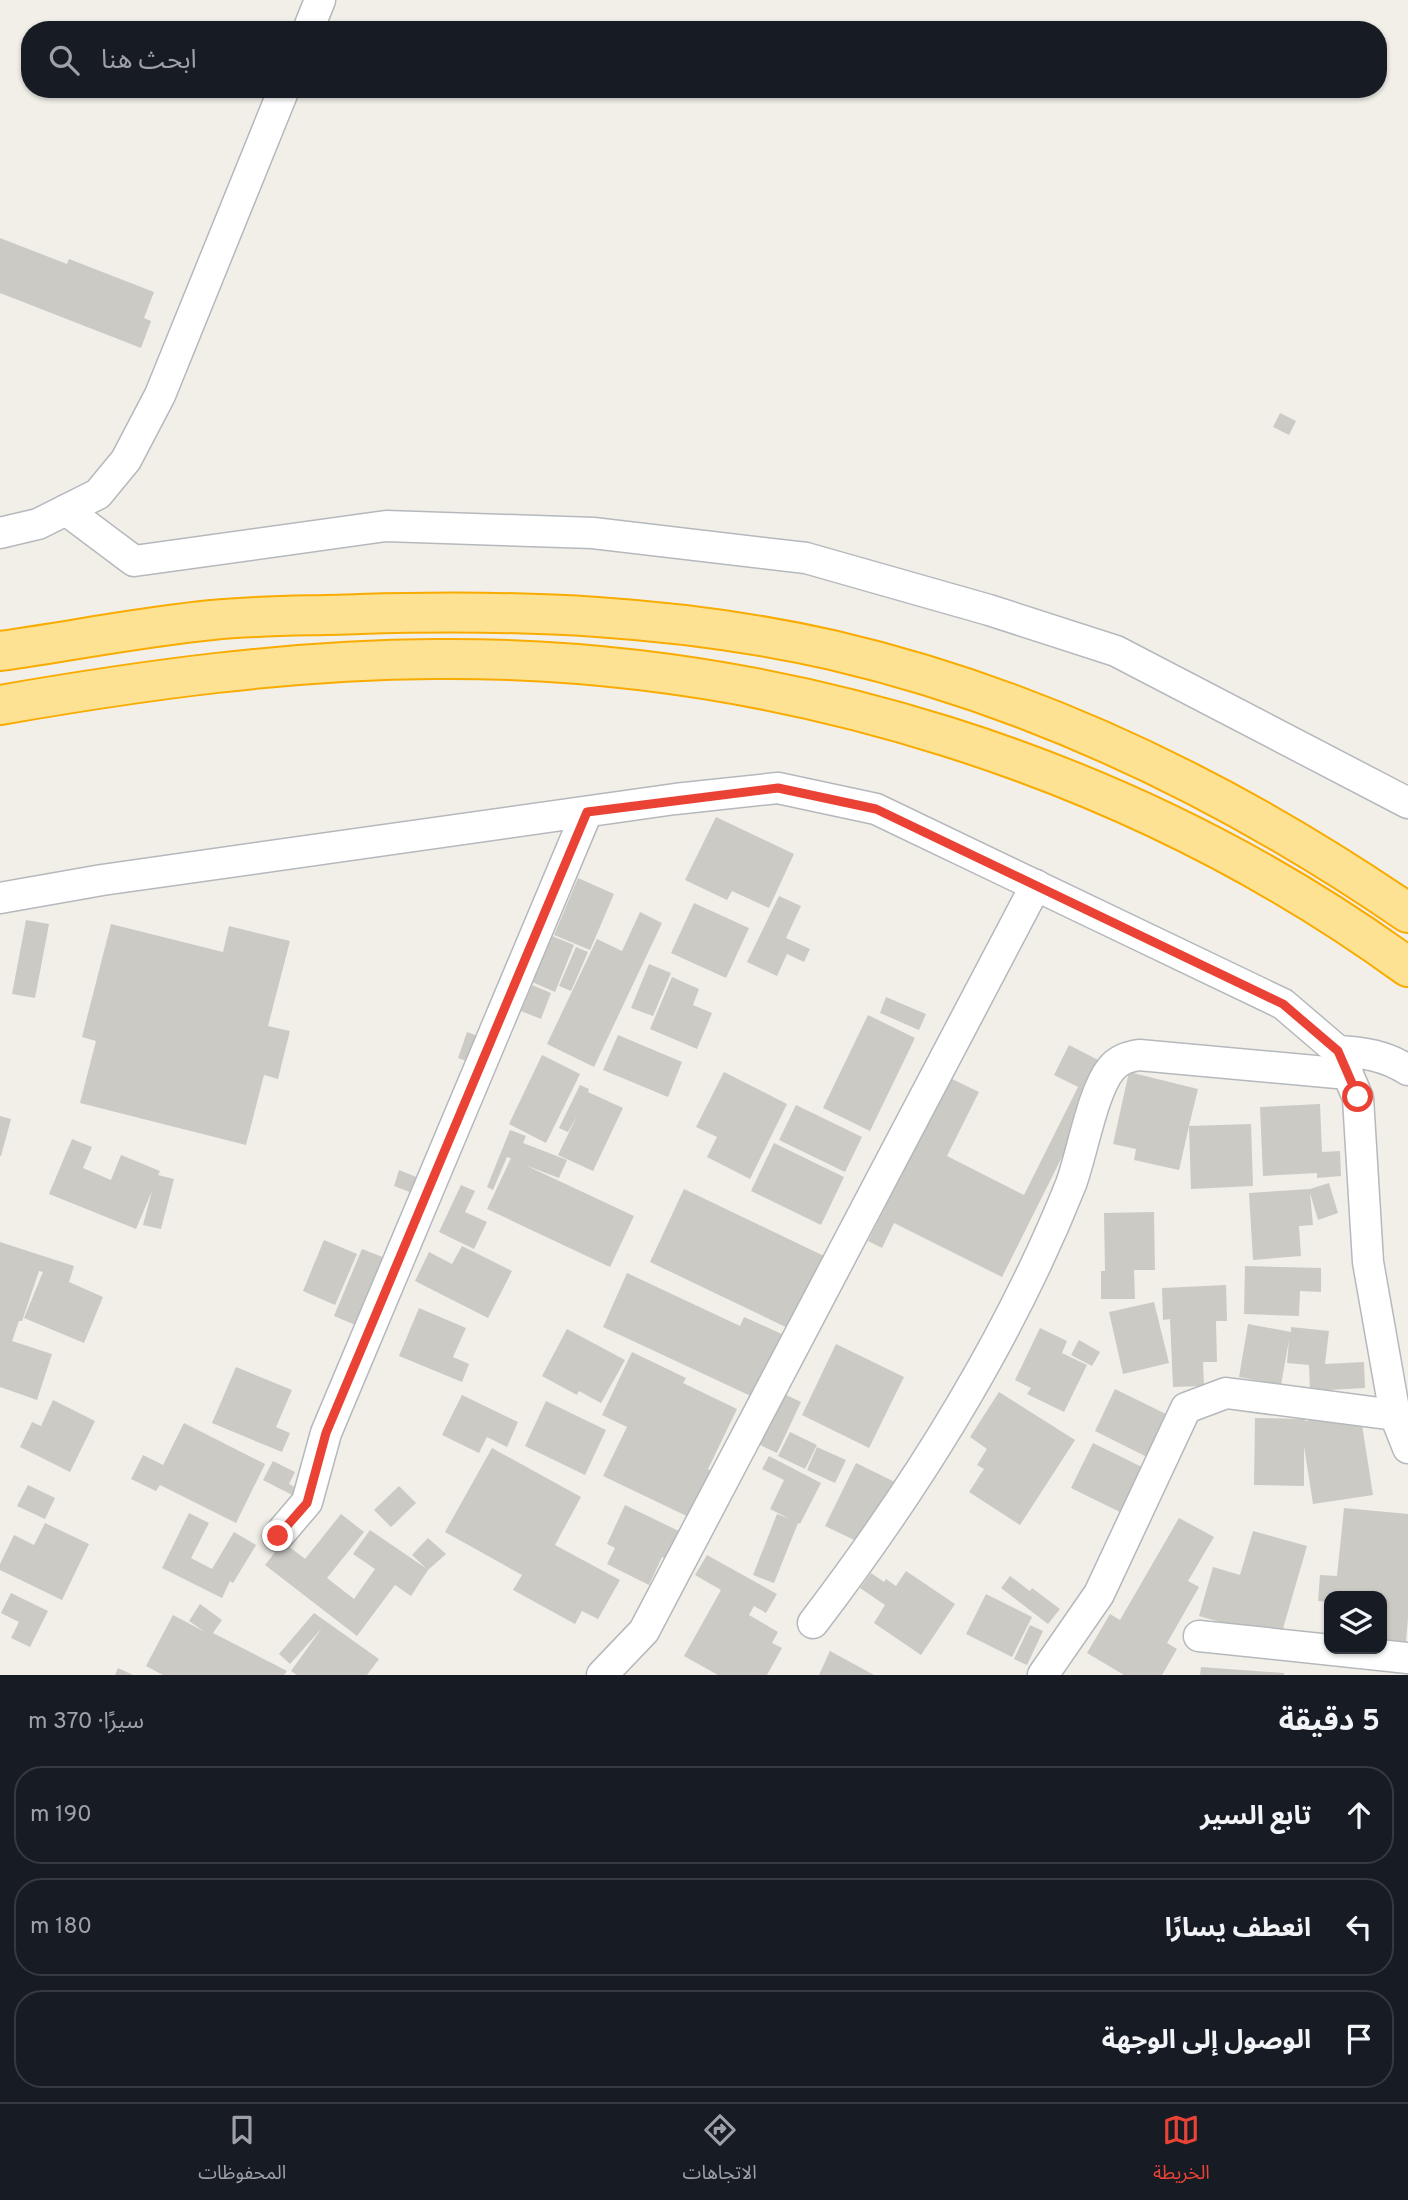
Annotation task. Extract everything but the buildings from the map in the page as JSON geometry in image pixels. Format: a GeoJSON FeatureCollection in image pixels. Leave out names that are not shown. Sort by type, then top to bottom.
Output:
{"type":"FeatureCollection","features":[{"type":"Feature","properties":{"kind":"highway"},"geometry":{"type":"LineString","coordinates":[[0,651],[214,620],[460,611],[592,616],[710,628],[831,650],[950,683],[1058,722],[1150,763],[1257,818],[1359,879],[1408,913]]}},
{"type":"Feature","properties":{"kind":"highway"},"geometry":{"type":"LineString","coordinates":[[0,705],[233,670],[363,661],[515,661],[608,667],[717,682],[829,704],[936,732],[1071,782],[1133,808],[1249,865],[1358,930],[1408,967]]}},
{"type":"Feature","properties":{"kind":"street"},"geometry":{"type":"LineString","coordinates":[[312,21],[320,0]]}},
{"type":"Feature","properties":{"kind":"street"},"geometry":{"type":"LineString","coordinates":[[0,533],[38,524],[98,494],[125,460],[160,396],[280,98]]}},
{"type":"Feature","properties":{"kind":"street"},"geometry":{"type":"LineString","coordinates":[[66,510],[134,561],[386,526],[593,533],[806,558],[989,610],[1116,651],[1408,803]]}},
{"type":"Feature","properties":{"kind":"street"},"geometry":{"type":"LineString","coordinates":[[0,898],[102,880],[778,788],[876,809],[1283,1004],[1343,1062],[1358,1097],[1368,1262],[1395,1415],[1408,1448]]}},
{"type":"Feature","properties":{"kind":"street"},"geometry":{"type":"LineString","coordinates":[[278,1536],[307,1503],[326,1433],[587,812]]}},
{"type":"Feature","properties":{"kind":"street"},"geometry":{"type":"LineString","coordinates":[[602,1675],[644,1631],[1036,886]]}},
{"type":"Feature","properties":{"kind":"street"},"geometry":{"type":"LineString","coordinates":[[813,1623],[900,1504],[977,1379],[1011,1315],[1058,1215],[1072,1181],[1099,1091],[1117,1062],[1139,1055],[1343,1062],[1359,1052],[1379,1056],[1408,1070]]}},
{"type":"Feature","properties":{"kind":"street"},"geometry":{"type":"LineString","coordinates":[[1043,1675],[1098,1594],[1186,1408],[1226,1393],[1395,1415]]}},
{"type":"Feature","properties":{"kind":"street"},"geometry":{"type":"LineString","coordinates":[[1199,1636],[1408,1658]]}},
{"type":"Feature","properties":{"kind":"route"},"geometry":{"type":"LineString","coordinates":[[278,1536],[307,1503],[326,1433],[587,812],[778,788],[876,809],[1283,1004],[1338,1051],[1358,1097]]}}]}
